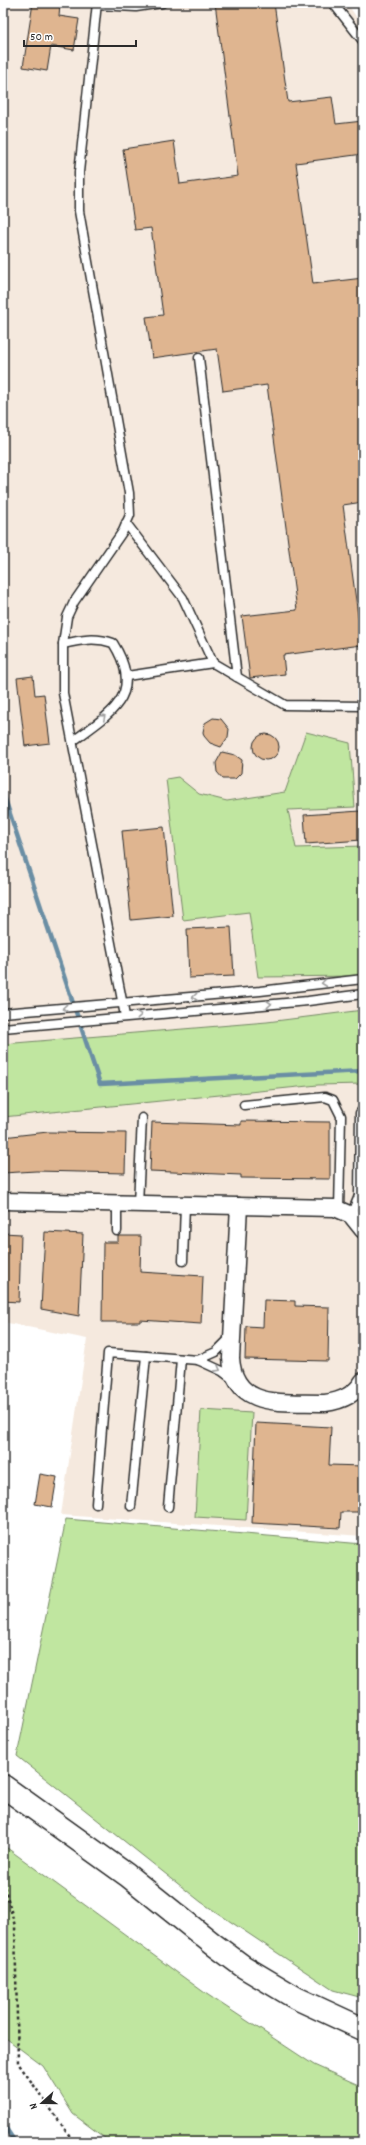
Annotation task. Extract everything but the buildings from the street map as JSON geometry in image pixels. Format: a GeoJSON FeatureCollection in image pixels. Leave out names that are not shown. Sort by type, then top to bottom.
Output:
{"type":"FeatureCollection","features":[{"type":"Feature","properties":{"kind":"main road"},"geometry":{"type":"LineString","coordinates":[[3,1786],[127,1875],[244,1967],[296,1998],[363,2029]]}},
{"type":"Feature","properties":{"kind":"street"},"geometry":{"type":"LineString","coordinates":[[3,1201],[239,1206],[345,1212],[363,1230]]}},
{"type":"Feature","properties":{"kind":"street"},"geometry":{"type":"LineString","coordinates":[[239,1206],[232,1336],[232,1370],[236,1381],[242,1390],[259,1400],[325,1403],[345,1398],[362,1386]]}},
{"type":"Feature","properties":{"kind":"lane"},"geometry":{"type":"LineString","coordinates":[[125,1016],[124,1003],[63,693],[63,644],[67,617],[74,602],[130,515],[129,493],[79,211],[80,172],[97,4],[136,7],[162,3]]}},
{"type":"Feature","properties":{"kind":"lane"},"geometry":{"type":"LineString","coordinates":[[333,3],[363,41]]}},
{"type":"Feature","properties":{"kind":"lane"},"geometry":{"type":"LineString","coordinates":[[199,358],[237,677]]}},
{"type":"Feature","properties":{"kind":"lane"},"geometry":{"type":"LineString","coordinates":[[126,523],[182,598],[213,663],[284,705],[363,706]]}},
{"type":"Feature","properties":{"kind":"lane"},"geometry":{"type":"LineString","coordinates":[[63,644],[85,639],[101,638],[113,643],[120,654],[128,682],[123,698],[101,719],[72,741]]}},
{"type":"Feature","properties":{"kind":"lane"},"geometry":{"type":"LineString","coordinates":[[127,676],[213,663]]}},
{"type":"Feature","properties":{"kind":"lane"},"geometry":{"type":"LineString","coordinates":[[3,1013],[260,991],[363,979]]}},
{"type":"Feature","properties":{"kind":"lane"},"geometry":{"type":"LineString","coordinates":[[3,1028],[308,1001],[363,994]]}},
{"type":"Feature","properties":{"kind":"lane"},"geometry":{"type":"LineString","coordinates":[[244,1105],[325,1097],[333,1100],[341,1116],[345,1212]]}},
{"type":"Feature","properties":{"kind":"lane"},"geometry":{"type":"LineString","coordinates":[[345,1212],[361,1198],[360,1113],[363,1109]]}},
{"type":"Feature","properties":{"kind":"lane"},"geometry":{"type":"LineString","coordinates":[[138,1204],[142,1118]]}},
{"type":"Feature","properties":{"kind":"lane"},"geometry":{"type":"LineString","coordinates":[[117,1203],[117,1231]]}},
{"type":"Feature","properties":{"kind":"lane"},"geometry":{"type":"LineString","coordinates":[[183,1261],[185,1205]]}},
{"type":"Feature","properties":{"kind":"lane"},"geometry":{"type":"LineString","coordinates":[[198,1360],[216,1352],[232,1336]]}},
{"type":"Feature","properties":{"kind":"lane"},"geometry":{"type":"LineString","coordinates":[[96,1504],[108,1353],[198,1360],[222,1371],[236,1381]]}},
{"type":"Feature","properties":{"kind":"lane"},"geometry":{"type":"LineString","coordinates":[[131,1506],[146,1356]]}},
{"type":"Feature","properties":{"kind":"lane"},"geometry":{"type":"LineString","coordinates":[[168,1506],[181,1359]]}},
{"type":"Feature","properties":{"kind":"path"},"geometry":{"type":"LineString","coordinates":[[3,1881],[15,1926],[18,2063],[74,2142]]}},
{"type":"Feature","properties":{"kind":"shaded area"},"geometry":{"type":"Polygon","coordinates":[[[3,3],[347,3],[363,27],[363,1010],[267,1022],[3,1044],[3,3]]]}},
{"type":"Feature","properties":{"kind":"shaded area"},"geometry":{"type":"Polygon","coordinates":[[[363,1084],[363,1536],[61,1515],[87,1339],[3,1322],[3,1117],[318,1085],[363,1084]]]}},
{"type":"Feature","properties":{"kind":"green space"},"geometry":{"type":"Polygon","coordinates":[[[306,732],[350,743],[355,807],[288,810],[296,848],[363,846],[363,976],[258,977],[249,912],[183,920],[166,779],[178,777],[199,794],[227,801],[285,792],[306,732]]]}},
{"type":"Feature","properties":{"kind":"green space"},"geometry":{"type":"Polygon","coordinates":[[[363,1010],[363,1084],[318,1085],[3,1117],[3,1044],[267,1022],[363,1010]]]}},
{"type":"Feature","properties":{"kind":"green space"},"geometry":{"type":"Polygon","coordinates":[[[201,1410],[252,1413],[246,1520],[195,1517],[201,1410]]]}},
{"type":"Feature","properties":{"kind":"green space"},"geometry":{"type":"Polygon","coordinates":[[[66,1519],[363,1544],[363,1998],[333,1990],[201,1902],[17,1756],[66,1519]]]}},
{"type":"Feature","properties":{"kind":"green space"},"geometry":{"type":"Polygon","coordinates":[[[3,1845],[205,1993],[314,2065],[363,2087],[363,2142],[110,2142],[73,2114],[43,2066],[3,2036],[3,1845]]]}},
{"type":"Feature","properties":{"kind":"waterway"},"geometry":{"type":"LineString","coordinates":[[3,793],[100,1084],[363,1071]]}},
{"type":"Feature","properties":{"kind":"waterway"},"geometry":{"type":"LineString","coordinates":[[3,2124],[15,2142]]}}]}
